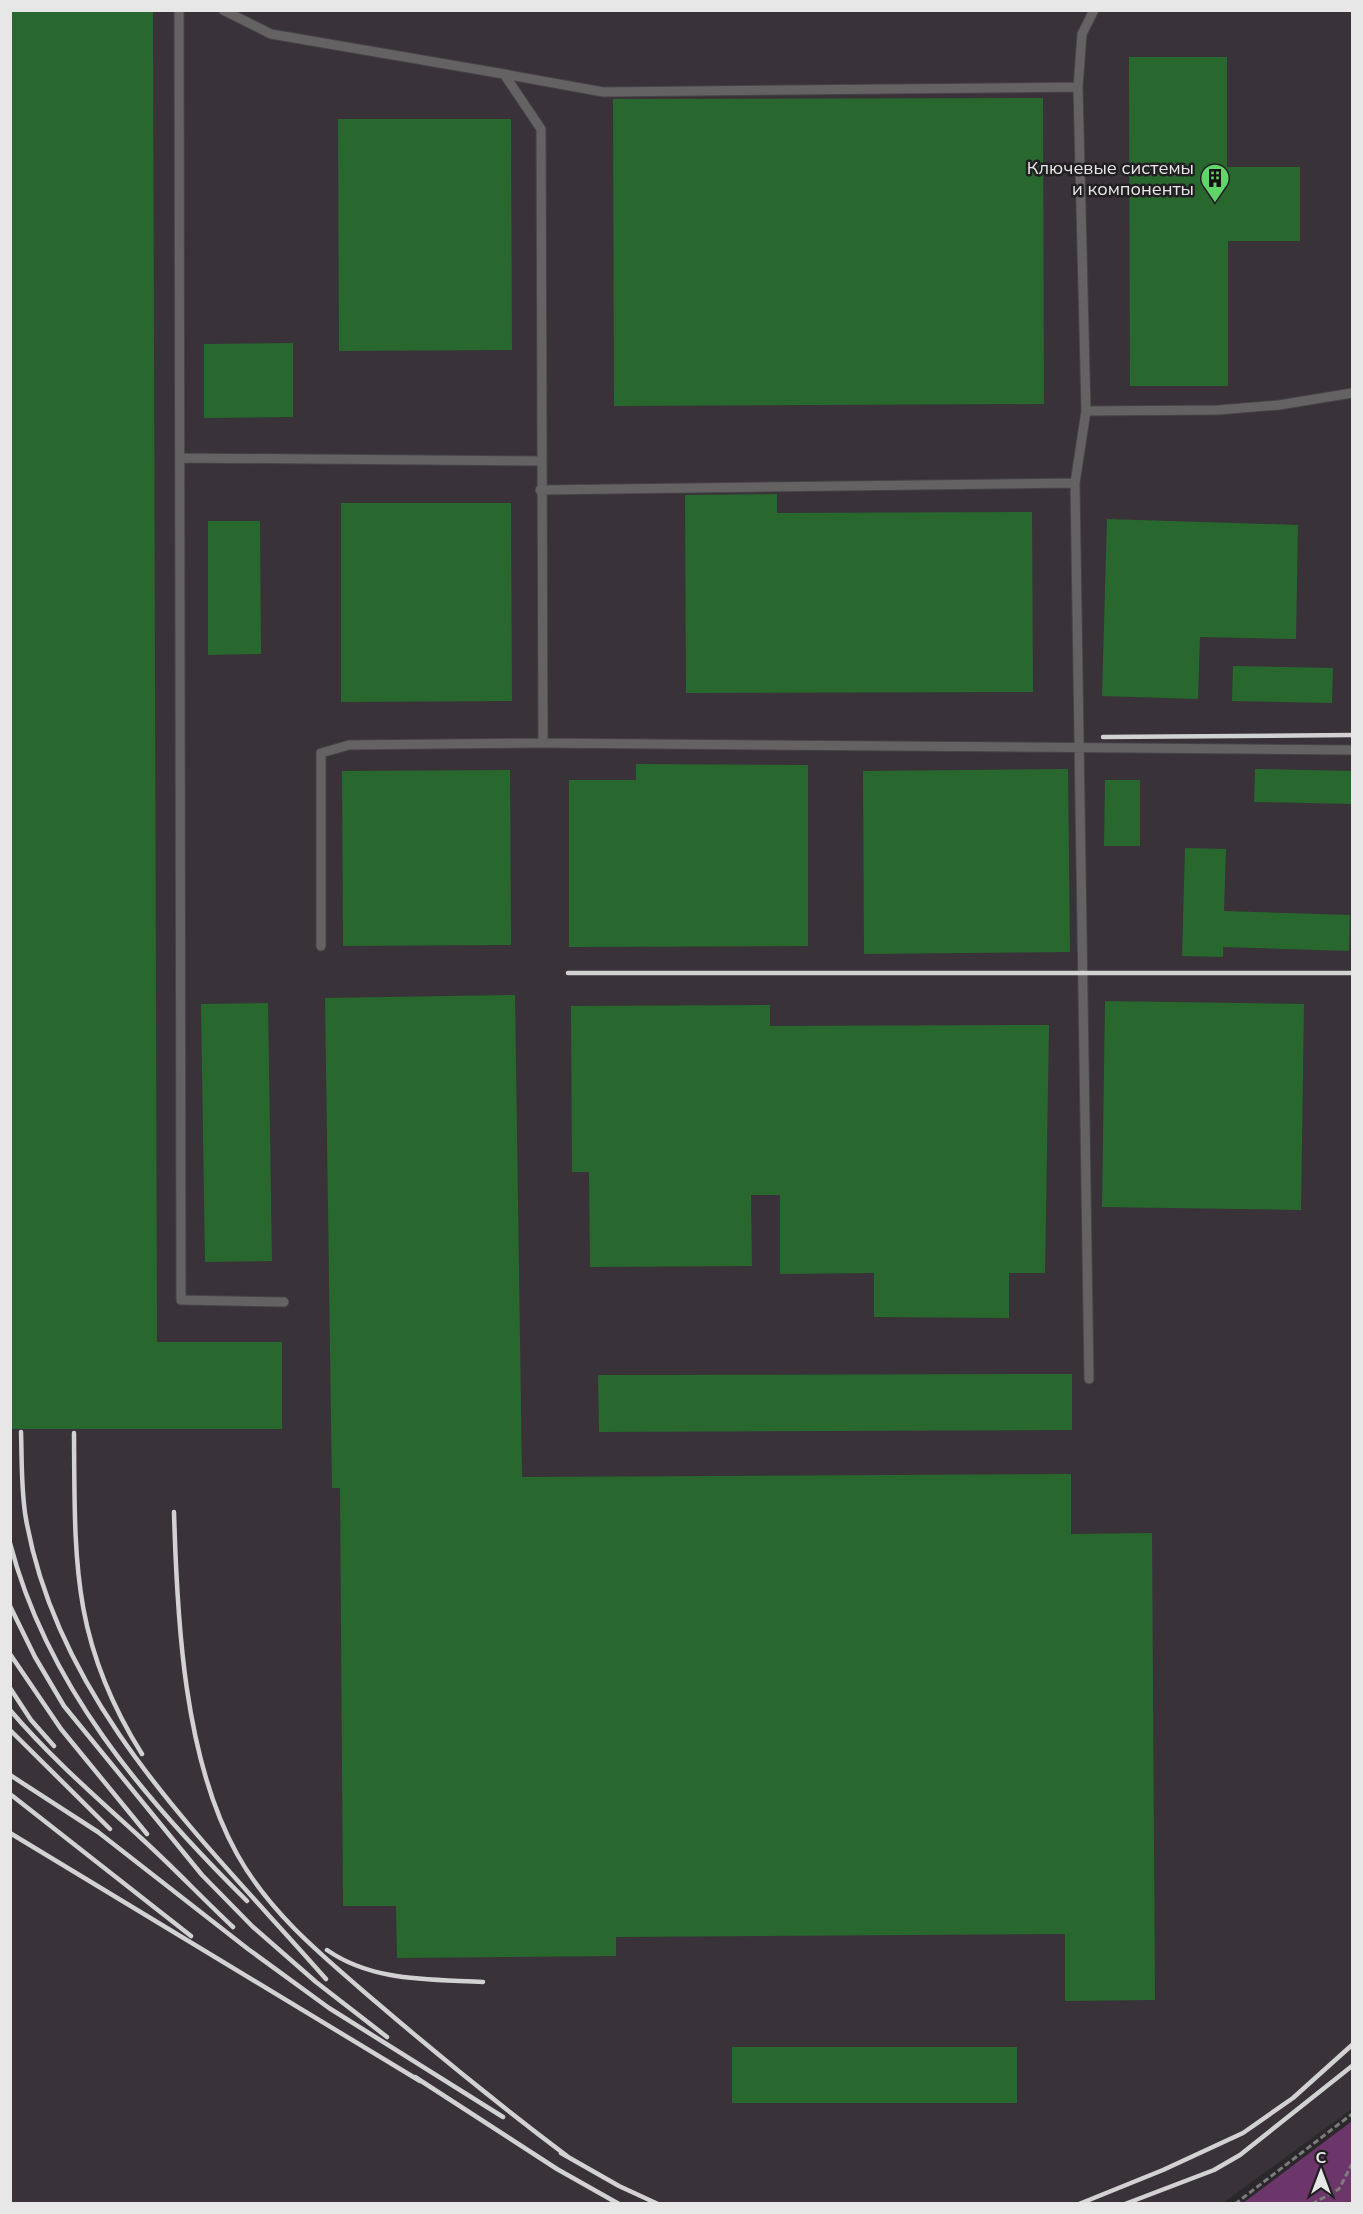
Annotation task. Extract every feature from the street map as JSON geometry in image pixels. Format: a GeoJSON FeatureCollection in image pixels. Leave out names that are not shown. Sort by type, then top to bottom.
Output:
{"type":"FeatureCollection","features":[{"type":"Feature","properties":{"kind":"lane"},"geometry":{"type":"LineString","coordinates":[[179,10],[181,1300],[284,1302]]}},
{"type":"Feature","properties":{"kind":"lane"},"geometry":{"type":"LineString","coordinates":[[223,10],[271,34],[603,92],[1078,87]]}},
{"type":"Feature","properties":{"kind":"lane"},"geometry":{"type":"LineString","coordinates":[[1089,1379],[1075,483],[1086,411],[1078,87],[1082,34],[1094,10]]}},
{"type":"Feature","properties":{"kind":"lane"},"geometry":{"type":"LineString","coordinates":[[504,74],[541,129],[540,490],[543,743]]}},
{"type":"Feature","properties":{"kind":"lane"},"geometry":{"type":"LineString","coordinates":[[1086,411],[1218,410],[1279,405],[1353,393]]}},
{"type":"Feature","properties":{"kind":"lane"},"geometry":{"type":"LineString","coordinates":[[180,458],[540,461]]}},
{"type":"Feature","properties":{"kind":"lane"},"geometry":{"type":"LineString","coordinates":[[540,490],[1075,483]]}},
{"type":"Feature","properties":{"kind":"lane"},"geometry":{"type":"LineString","coordinates":[[321,946],[321,753],[349,744],[543,743],[1353,750]]}},
{"type":"Feature","properties":{"kind":"path"},"geometry":{"type":"LineString","coordinates":[[1235,2204],[1353,2114]]}},
{"type":"Feature","properties":{"kind":"path"},"geometry":{"type":"LineString","coordinates":[[1312,2204],[1339,2189],[1353,2164]]}},
{"type":"Feature","properties":{"kind":"shaded area"},"geometry":{"type":"Polygon","coordinates":[[[11,11],[1352,11],[1352,2109],[1223,2203],[11,2204],[11,11]]]}},
{"type":"Feature","properties":{"kind":"shaded area"},"geometry":{"type":"Polygon","coordinates":[[[1352,2121],[1352,2203],[1243,2203],[1352,2121]]]}},
{"type":"Feature","properties":{"kind":"building"},"geometry":{"type":"Polygon","coordinates":[[[10,10],[153,10],[157,1342],[282,1342],[282,1429],[10,1429],[10,10]]]}},
{"type":"Feature","properties":{"kind":"building","name":"Ключевые системы и компоненты"},"geometry":{"type":"Polygon","coordinates":[[[1129,57],[1227,57],[1227,167],[1300,167],[1300,241],[1228,241],[1228,386],[1130,386],[1129,57]]]}},
{"type":"Feature","properties":{"kind":"building"},"geometry":{"type":"Polygon","coordinates":[[[1043,98],[1044,404],[614,406],[613,99],[1043,98]]]}},
{"type":"Feature","properties":{"kind":"building"},"geometry":{"type":"Polygon","coordinates":[[[338,119],[511,119],[512,350],[339,351],[338,119]]]}},
{"type":"Feature","properties":{"kind":"building"},"geometry":{"type":"Polygon","coordinates":[[[293,343],[293,417],[204,418],[204,344],[293,343]]]}},
{"type":"Feature","properties":{"kind":"building"},"geometry":{"type":"Polygon","coordinates":[[[777,494],[777,513],[1032,512],[1033,692],[686,693],[685,495],[777,494]]]}},
{"type":"Feature","properties":{"kind":"building"},"geometry":{"type":"Polygon","coordinates":[[[341,503],[511,503],[512,701],[341,702],[341,503]]]}},
{"type":"Feature","properties":{"kind":"building"},"geometry":{"type":"Polygon","coordinates":[[[1107,519],[1298,525],[1296,639],[1200,637],[1198,699],[1102,696],[1107,519]]]}},
{"type":"Feature","properties":{"kind":"building"},"geometry":{"type":"Polygon","coordinates":[[[208,521],[260,521],[261,654],[208,655],[208,521]]]}},
{"type":"Feature","properties":{"kind":"building"},"geometry":{"type":"Polygon","coordinates":[[[1233,666],[1333,668],[1332,703],[1232,701],[1233,666]]]}},
{"type":"Feature","properties":{"kind":"building"},"geometry":{"type":"Polygon","coordinates":[[[636,764],[808,765],[808,946],[569,947],[569,780],[636,780],[636,764]]]}},
{"type":"Feature","properties":{"kind":"building"},"geometry":{"type":"Polygon","coordinates":[[[1068,769],[1070,952],[864,954],[863,771],[1068,769]]]}},
{"type":"Feature","properties":{"kind":"building"},"geometry":{"type":"Polygon","coordinates":[[[1255,769],[1353,771],[1353,804],[1254,802],[1255,769]]]}},
{"type":"Feature","properties":{"kind":"building"},"geometry":{"type":"Polygon","coordinates":[[[510,770],[511,945],[343,946],[342,771],[510,770]]]}},
{"type":"Feature","properties":{"kind":"building"},"geometry":{"type":"Polygon","coordinates":[[[1105,780],[1140,780],[1140,846],[1104,846],[1105,780]]]}},
{"type":"Feature","properties":{"kind":"building"},"geometry":{"type":"Polygon","coordinates":[[[1185,848],[1226,849],[1224,911],[1350,915],[1349,951],[1223,947],[1223,957],[1182,956],[1185,848]]]}},
{"type":"Feature","properties":{"kind":"building"},"geometry":{"type":"Polygon","coordinates":[[[515,995],[522,1477],[1071,1474],[1071,1534],[1152,1533],[1155,2000],[1065,2001],[1065,1934],[616,1937],[616,1956],[397,1958],[396,1906],[343,1906],[340,1488],[332,1488],[325,998],[515,995]]]}},
{"type":"Feature","properties":{"kind":"building"},"geometry":{"type":"Polygon","coordinates":[[[1105,1001],[1304,1004],[1301,1210],[1102,1207],[1105,1001]]]}},
{"type":"Feature","properties":{"kind":"building"},"geometry":{"type":"Polygon","coordinates":[[[268,1003],[272,1261],[205,1262],[201,1004],[268,1003]]]}},
{"type":"Feature","properties":{"kind":"building"},"geometry":{"type":"Polygon","coordinates":[[[770,1005],[770,1026],[1049,1025],[1045,1273],[1009,1273],[1009,1318],[874,1317],[874,1273],[780,1274],[780,1195],[751,1195],[752,1266],[590,1267],[589,1172],[572,1172],[571,1006],[770,1005]]]}},
{"type":"Feature","properties":{"kind":"building"},"geometry":{"type":"Polygon","coordinates":[[[1072,1374],[1072,1430],[599,1432],[598,1375],[1072,1374]]]}},
{"type":"Feature","properties":{"kind":"building"},"geometry":{"type":"Polygon","coordinates":[[[732,2047],[1017,2047],[1017,2103],[732,2103],[732,2047]]]}},
{"type":"Feature","properties":{"kind":"railway"},"geometry":{"type":"LineString","coordinates":[[1103,737],[1352,735]]}},
{"type":"Feature","properties":{"kind":"railway"},"geometry":{"type":"LineString","coordinates":[[568,973],[1352,973]]}},
{"type":"Feature","properties":{"kind":"railway"},"geometry":{"type":"LineString","coordinates":[[21,1432],[22,1487],[26,1519],[43,1587],[70,1651],[104,1711],[143,1768],[187,1823],[326,1979]]}},
{"type":"Feature","properties":{"kind":"railway"},"geometry":{"type":"LineString","coordinates":[[74,1433],[77,1561],[90,1637],[102,1674],[119,1713],[142,1754]]}},
{"type":"Feature","properties":{"kind":"railway"},"geometry":{"type":"LineString","coordinates":[[174,1512],[181,1643],[195,1733],[205,1776],[219,1816],[250,1876],[282,1916],[318,1952],[447,2062],[567,2156]]}},
{"type":"Feature","properties":{"kind":"railway"},"geometry":{"type":"LineString","coordinates":[[10,1543],[27,1595],[48,1645],[74,1692],[137,1781],[172,1822],[247,1901]]}},
{"type":"Feature","properties":{"kind":"railway"},"geometry":{"type":"LineString","coordinates":[[10,1606],[35,1657],[64,1706],[202,1875],[253,1927],[316,1982],[387,2037]]}},
{"type":"Feature","properties":{"kind":"railway"},"geometry":{"type":"LineString","coordinates":[[10,1654],[61,1729],[147,1834]]}},
{"type":"Feature","properties":{"kind":"railway"},"geometry":{"type":"LineString","coordinates":[[10,1688],[31,1720],[54,1746]]}},
{"type":"Feature","properties":{"kind":"railway"},"geometry":{"type":"LineString","coordinates":[[10,1710],[57,1760],[233,1927]]}},
{"type":"Feature","properties":{"kind":"railway"},"geometry":{"type":"LineString","coordinates":[[10,1730],[110,1829]]}},
{"type":"Feature","properties":{"kind":"railway"},"geometry":{"type":"LineString","coordinates":[[10,1775],[98,1832],[248,1949],[329,2008],[503,2117]]}},
{"type":"Feature","properties":{"kind":"railway"},"geometry":{"type":"LineString","coordinates":[[10,1794],[191,1936]]}},
{"type":"Feature","properties":{"kind":"railway"},"geometry":{"type":"LineString","coordinates":[[10,1833],[420,2081]]}},
{"type":"Feature","properties":{"kind":"railway"},"geometry":{"type":"LineString","coordinates":[[327,1950],[363,1968],[382,1973],[422,1979],[483,1982]]}},
{"type":"Feature","properties":{"kind":"railway"},"geometry":{"type":"LineString","coordinates":[[1079,2204],[1163,2170],[1243,2133],[1293,2098],[1352,2045]]}},
{"type":"Feature","properties":{"kind":"railway"},"geometry":{"type":"LineString","coordinates":[[1125,2204],[1214,2170],[1240,2155],[1352,2066]]}},
{"type":"Feature","properties":{"kind":"railway"},"geometry":{"type":"LineString","coordinates":[[415,2077],[557,2169],[619,2204]]}},
{"type":"Feature","properties":{"kind":"railway"},"geometry":{"type":"LineString","coordinates":[[561,2153],[619,2186],[658,2204]]}},
{"type":"Feature","properties":{"kind":"place","name":"Ключевые системы и компоненты"},"geometry":{"type":"Point","coordinates":[1215,204]}}]}
